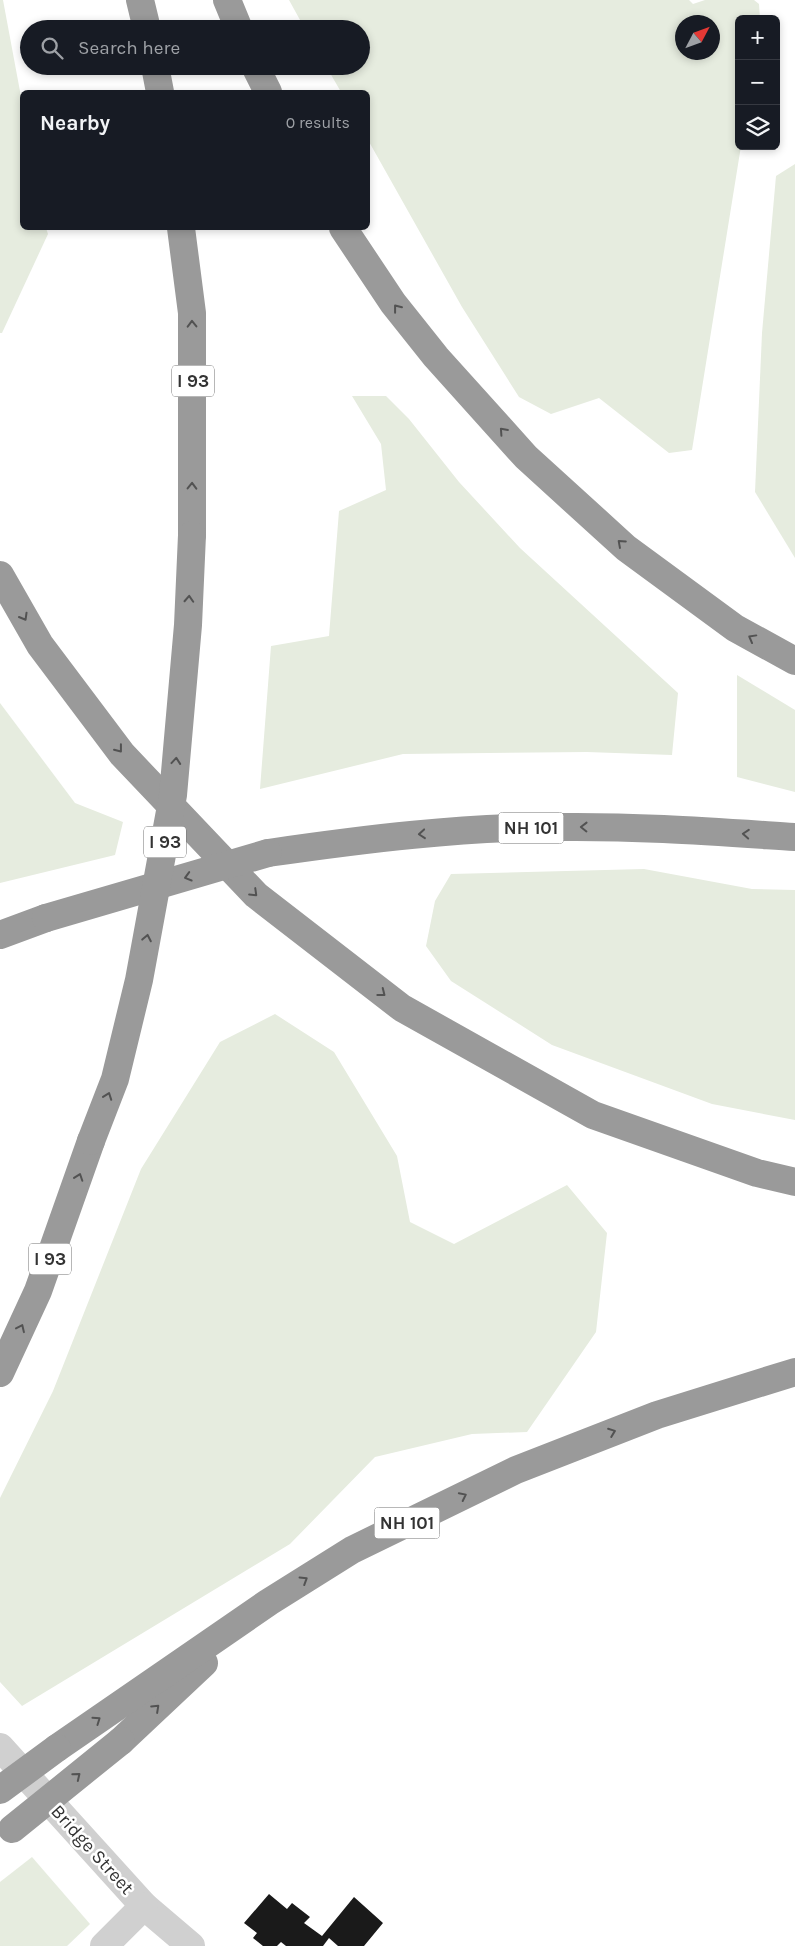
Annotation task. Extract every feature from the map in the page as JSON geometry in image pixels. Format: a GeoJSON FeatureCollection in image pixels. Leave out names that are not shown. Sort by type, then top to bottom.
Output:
{"type":"FeatureCollection","features":[{"type":"Feature","properties":{"kind":"highway"},"geometry":{"type":"LineString","coordinates":[[140,0],[145,20]]}},
{"type":"Feature","properties":{"kind":"highway"},"geometry":{"type":"LineString","coordinates":[[227,0],[235,20]]}},
{"type":"Feature","properties":{"kind":"highway"},"geometry":{"type":"LineString","coordinates":[[157,75],[160,90]]}},
{"type":"Feature","properties":{"kind":"highway"},"geometry":{"type":"LineString","coordinates":[[260,75],[267,90]]}},
{"type":"Feature","properties":{"kind":"highway","name":"I 93"},"geometry":{"type":"LineString","coordinates":[[0,1373],[38,1291],[115,1079],[139,980],[174,795],[188,624],[192,535],[192,313],[181,230]]}},
{"type":"Feature","properties":{"kind":"highway"},"geometry":{"type":"LineString","coordinates":[[344,230],[393,303],[436,357],[526,457],[626,548],[735,628],[795,661]]}},
{"type":"Feature","properties":{"kind":"highway"},"geometry":{"type":"LineString","coordinates":[[0,575],[40,645],[122,754],[256,895],[402,1008],[593,1115],[757,1173],[795,1182]]}},
{"type":"Feature","properties":{"kind":"highway","name":"NH 101"},"geometry":{"type":"LineString","coordinates":[[0,935],[46,918],[268,853],[358,840],[440,832],[559,827],[659,829],[795,837]]}},
{"type":"Feature","properties":{"kind":"highway","name":"NH 101"},"geometry":{"type":"LineString","coordinates":[[0,1790],[57,1748],[269,1602],[352,1550],[516,1470],[657,1415],[795,1372]]}},
{"type":"Feature","properties":{"kind":"highway"},"geometry":{"type":"LineString","coordinates":[[6,1834],[121,1741],[269,1602]]}},
{"type":"Feature","properties":{"kind":"street","name":"Bridge Street"},"geometry":{"type":"LineString","coordinates":[[0,1747],[144,1906],[191,1946]]}},
{"type":"Feature","properties":{"kind":"street"},"geometry":{"type":"LineString","coordinates":[[104,1946],[144,1906]]}},
{"type":"Feature","properties":{"kind":"shaded area"},"geometry":{"type":"Polygon","coordinates":[[[0,0],[3,0],[20,91],[20,230],[47,230],[48,234],[2,333],[0,333],[0,0]]]}},
{"type":"Feature","properties":{"kind":"shaded area"},"geometry":{"type":"Polygon","coordinates":[[[289,0],[689,0],[693,4],[705,0],[754,0],[759,4],[760,15],[735,15],[735,150],[740,150],[692,450],[669,453],[599,398],[551,414],[519,397],[462,307],[370,144],[370,90],[340,90],[331,75],[370,75],[370,20],[300,20],[289,0]]]}},
{"type":"Feature","properties":{"kind":"shaded area"},"geometry":{"type":"Polygon","coordinates":[[[795,164],[795,558],[755,492],[762,333],[776,176],[795,164]]]}},
{"type":"Feature","properties":{"kind":"shaded area"},"geometry":{"type":"Polygon","coordinates":[[[352,396],[386,396],[409,419],[459,482],[520,548],[678,693],[672,755],[587,752],[403,754],[260,789],[271,646],[329,636],[339,511],[386,490],[381,444],[352,396]]]}},
{"type":"Feature","properties":{"kind":"shaded area"},"geometry":{"type":"Polygon","coordinates":[[[737,675],[795,710],[795,792],[737,777],[737,675]]]}},
{"type":"Feature","properties":{"kind":"shaded area"},"geometry":{"type":"Polygon","coordinates":[[[0,703],[75,803],[123,822],[115,855],[0,883],[0,703]]]}},
{"type":"Feature","properties":{"kind":"shaded area"},"geometry":{"type":"Polygon","coordinates":[[[644,869],[752,889],[795,890],[795,1120],[712,1104],[552,1045],[451,981],[426,946],[435,901],[451,874],[644,869]]]}},
{"type":"Feature","properties":{"kind":"shaded area"},"geometry":{"type":"Polygon","coordinates":[[[275,1014],[334,1052],[397,1156],[410,1222],[454,1244],[567,1185],[607,1233],[596,1332],[527,1432],[472,1434],[375,1457],[290,1544],[22,1706],[0,1682],[0,1498],[53,1391],[141,1169],[220,1042],[275,1014]]]}},
{"type":"Feature","properties":{"kind":"shaded area"},"geometry":{"type":"Polygon","coordinates":[[[32,1857],[90,1924],[67,1946],[0,1946],[0,1882],[32,1857]]]}},
{"type":"Feature","properties":{"kind":"building"},"geometry":{"type":"Polygon","coordinates":[[[269,1894],[287,1909],[292,1903],[310,1917],[304,1923],[322,1936],[354,1897],[383,1923],[364,1946],[338,1946],[329,1938],[323,1946],[286,1946],[281,1942],[277,1946],[263,1946],[253,1938],[257,1933],[244,1923],[269,1894]]]}}]}
